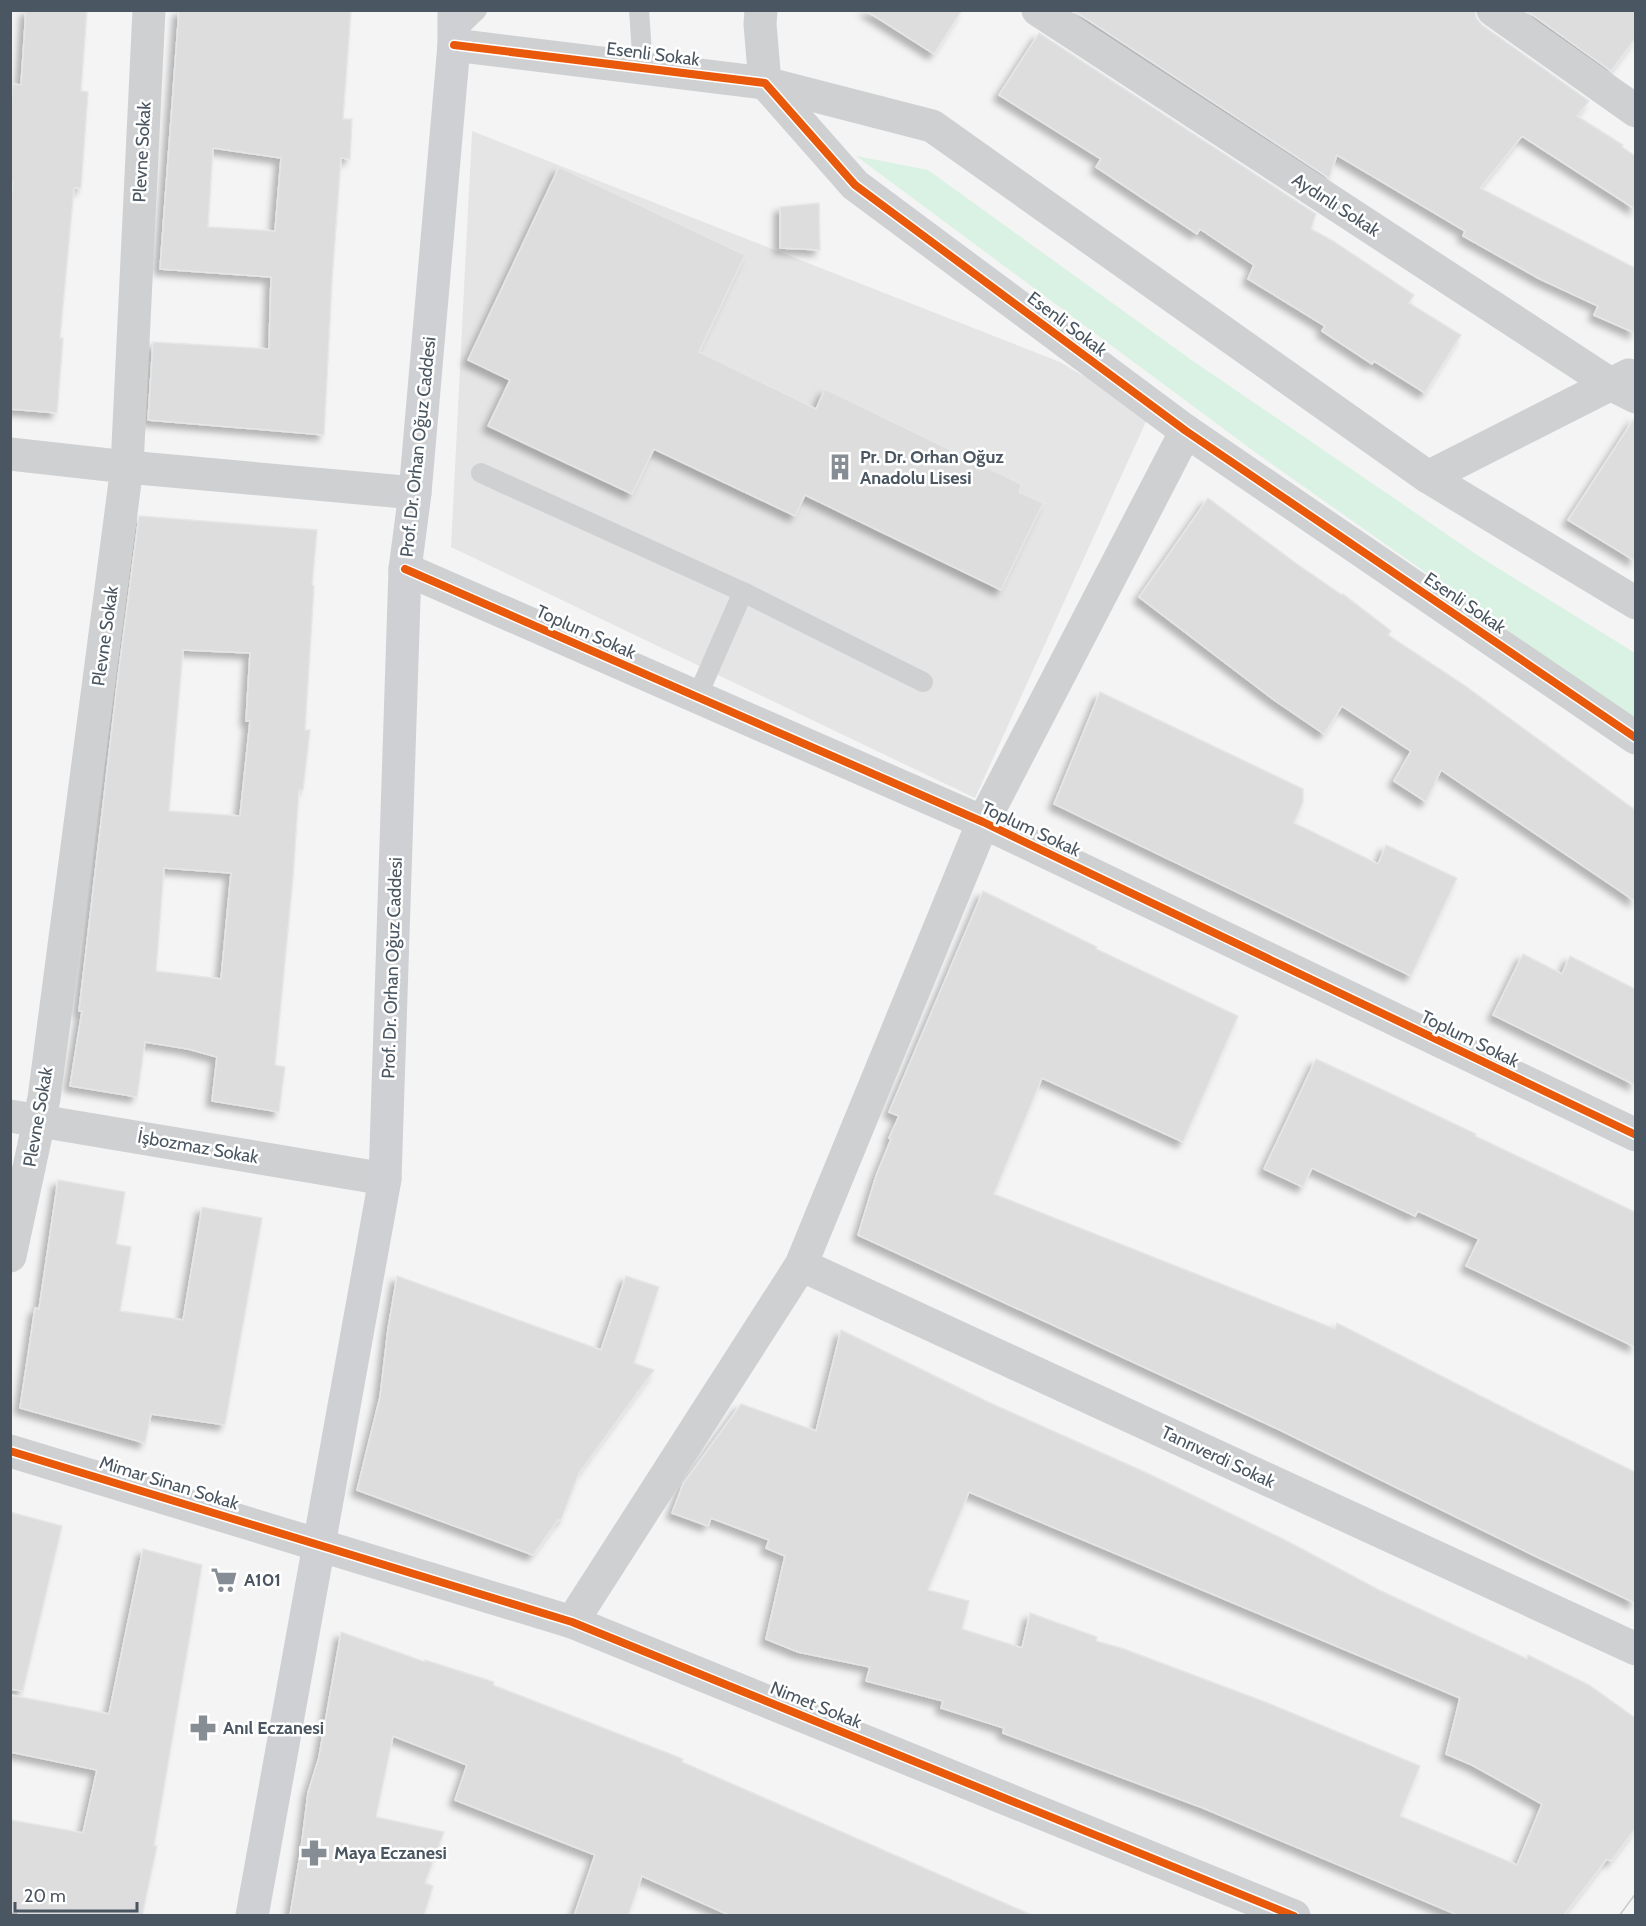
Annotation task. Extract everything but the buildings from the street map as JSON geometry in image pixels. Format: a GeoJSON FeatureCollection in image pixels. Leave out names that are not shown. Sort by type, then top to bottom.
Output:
{"type":"FeatureCollection","features":[{"type":"Feature","properties":{"kind":"main road","name":"Prof. Dr. Orhan Oğuz Caddesi"},"geometry":{"type":"LineString","coordinates":[[252,1916],[385,1179],[405,569],[415,493],[460,25]]}},
{"type":"Feature","properties":{"kind":"street","name":"Plevne Sokak"},"geometry":{"type":"LineString","coordinates":[[10,1256],[25,1118],[44,1098],[128,467],[149,10]]}},
{"type":"Feature","properties":{"kind":"street"},"geometry":{"type":"LineString","coordinates":[[761,10],[765,82]]}},
{"type":"Feature","properties":{"kind":"street","name":"Aydınlı Sokak"},"geometry":{"type":"LineString","coordinates":[[1038,10],[1628,385]]}},
{"type":"Feature","properties":{"kind":"street"},"geometry":{"type":"LineString","coordinates":[[1493,10],[1635,111]]}},
{"type":"Feature","properties":{"kind":"street","name":"Esenli Sokak"},"geometry":{"type":"LineString","coordinates":[[460,25],[643,68],[765,82],[932,126],[1428,477],[1635,603]]}},
{"type":"Feature","properties":{"kind":"street","name":"Esenli Sokak"},"geometry":{"type":"LineString","coordinates":[[765,82],[855,185],[1186,430],[1635,738]]}},
{"type":"Feature","properties":{"kind":"street"},"geometry":{"type":"LineString","coordinates":[[1428,477],[1628,385]]}},
{"type":"Feature","properties":{"kind":"street"},"geometry":{"type":"LineString","coordinates":[[572,1622],[801,1266],[983,822],[1186,430]]}},
{"type":"Feature","properties":{"kind":"street"},"geometry":{"type":"LineString","coordinates":[[10,454],[415,493]]}},
{"type":"Feature","properties":{"kind":"street","name":"Toplum Sokak"},"geometry":{"type":"LineString","coordinates":[[405,569],[983,822],[1635,1135]]}},
{"type":"Feature","properties":{"kind":"street","name":"İşbozmaz Sokak"},"geometry":{"type":"LineString","coordinates":[[25,1118],[385,1179]]}},
{"type":"Feature","properties":{"kind":"street","name":"Tanrıverdi Sokak"},"geometry":{"type":"LineString","coordinates":[[801,1266],[1635,1649]]}},
{"type":"Feature","properties":{"kind":"street","name":"Mimar Sinan Sokak"},"geometry":{"type":"LineString","coordinates":[[10,1451],[318,1544]]}},
{"type":"Feature","properties":{"kind":"street","name":"Nimet Sokak"},"geometry":{"type":"LineString","coordinates":[[318,1544],[572,1622],[1294,1916]]}},
{"type":"Feature","properties":{"kind":"lane"},"geometry":{"type":"LineString","coordinates":[[639,10],[643,68]]}},
{"type":"Feature","properties":{"kind":"lane"},"geometry":{"type":"LineString","coordinates":[[482,473],[743,592],[923,682]]}},
{"type":"Feature","properties":{"kind":"lane"},"geometry":{"type":"LineString","coordinates":[[697,697],[743,592]]}},
{"type":"Feature","properties":{"kind":"shaded area"},"geometry":{"type":"Polygon","coordinates":[[[472,131],[1060,362],[1149,415],[975,798],[451,547],[472,131]]]}},
{"type":"Feature","properties":{"kind":"green space"},"geometry":{"type":"Polygon","coordinates":[[[856,156],[928,170],[1190,359],[1480,557],[1635,653],[1635,720],[1259,455],[856,156]]]}},
{"type":"Feature","properties":{"kind":"tram line"},"geometry":{"type":"LineString","coordinates":[[1619,1916],[1636,1893]]}},
{"type":"Feature","properties":{"kind":"cycle path"},"geometry":{"type":"LineString","coordinates":[[454,45],[765,83],[855,185],[1186,431],[1636,738]]}},
{"type":"Feature","properties":{"kind":"cycle path"},"geometry":{"type":"LineString","coordinates":[[405,569],[983,822],[1636,1135]]}},
{"type":"Feature","properties":{"kind":"cycle path"},"geometry":{"type":"LineString","coordinates":[[10,1451],[572,1622],[1294,1916]]}},
{"type":"Feature","properties":{"kind":"place","name":"Pr. Dr. Orhan Oğuz Anadolu Lisesi"},"geometry":{"type":"Point","coordinates":[840,467]}},
{"type":"Feature","properties":{"kind":"place","name":"A101"},"geometry":{"type":"Point","coordinates":[224,1580]}},
{"type":"Feature","properties":{"kind":"place","name":"Anıl Eczanesi"},"geometry":{"type":"Point","coordinates":[203,1728]}},
{"type":"Feature","properties":{"kind":"place","name":"Maya Eczanesi"},"geometry":{"type":"Point","coordinates":[314,1853]}}]}
